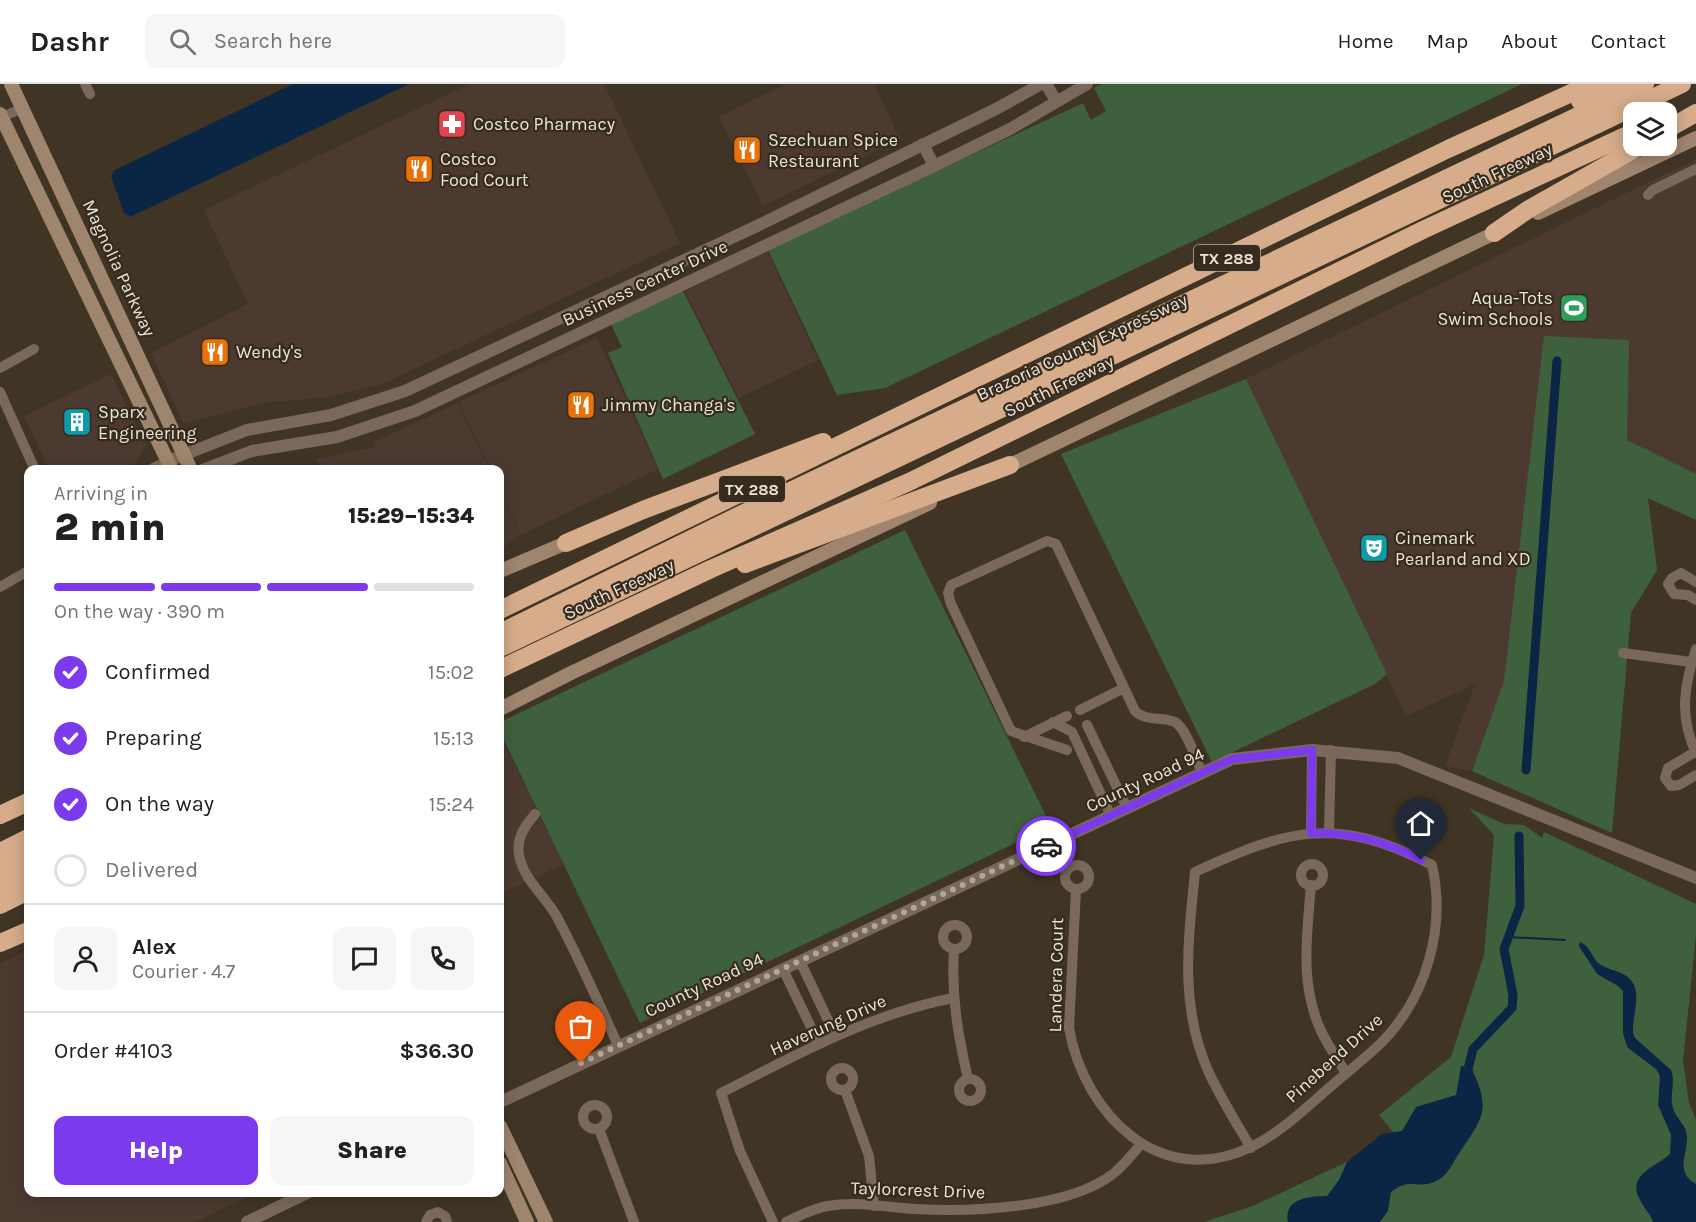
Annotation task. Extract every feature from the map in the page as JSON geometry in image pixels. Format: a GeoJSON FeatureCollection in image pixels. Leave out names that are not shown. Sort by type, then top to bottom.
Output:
{"type":"FeatureCollection","features":[{"type":"Feature","properties":{"kind":"highway"},"geometry":{"type":"LineString","coordinates":[[1448,149],[1560,84]]}},
{"type":"Feature","properties":{"kind":"highway","name":"South Freeway"},"geometry":{"type":"LineString","coordinates":[[504,608],[1448,149],[1591,84]]}},
{"type":"Feature","properties":{"kind":"highway"},"geometry":{"type":"LineString","coordinates":[[1448,149],[1574,104],[1616,84]]}},
{"type":"Feature","properties":{"kind":"highway","name":"Brazoria County Expressway"},"geometry":{"type":"LineString","coordinates":[[504,631],[740,515],[1645,84]]}},
{"type":"Feature","properties":{"kind":"highway","name":"Brazoria County Expressway"},"geometry":{"type":"LineString","coordinates":[[504,646],[1682,84]]}},
{"type":"Feature","properties":{"kind":"highway"},"geometry":{"type":"LineString","coordinates":[[1662,102],[1696,86]]}},
{"type":"Feature","properties":{"kind":"highway"},"geometry":{"type":"LineString","coordinates":[[1677,111],[1696,102]]}},
{"type":"Feature","properties":{"kind":"highway"},"geometry":{"type":"LineString","coordinates":[[1677,124],[1696,113]]}},
{"type":"Feature","properties":{"kind":"highway"},"geometry":{"type":"LineString","coordinates":[[1379,252],[1395,236],[1623,122]]}},
{"type":"Feature","properties":{"kind":"highway","name":"South Freeway"},"geometry":{"type":"LineString","coordinates":[[504,667],[711,569],[929,472],[1379,252],[1623,137]]}},
{"type":"Feature","properties":{"kind":"highway"},"geometry":{"type":"LineString","coordinates":[[1494,234],[1529,209],[1623,156]]}},
{"type":"Feature","properties":{"kind":"highway"},"geometry":{"type":"LineString","coordinates":[[566,543],[643,510],[807,449],[1005,366]]}},
{"type":"Feature","properties":{"kind":"highway"},"geometry":{"type":"LineString","coordinates":[[711,569],[754,563],[1010,465]]}},
{"type":"Feature","properties":{"kind":"highway"},"geometry":{"type":"LineString","coordinates":[[0,815],[24,804]]}},
{"type":"Feature","properties":{"kind":"highway"},"geometry":{"type":"LineString","coordinates":[[0,852],[24,840]]}},
{"type":"Feature","properties":{"kind":"highway"},"geometry":{"type":"LineString","coordinates":[[0,870],[24,859]]}},
{"type":"Feature","properties":{"kind":"highway"},"geometry":{"type":"LineString","coordinates":[[0,886],[24,875]]}},
{"type":"Feature","properties":{"kind":"highway"},"geometry":{"type":"LineString","coordinates":[[0,905],[24,893]]}},
{"type":"Feature","properties":{"kind":"highway"},"geometry":{"type":"LineString","coordinates":[[0,943],[24,933]]}},
{"type":"Feature","properties":{"kind":"main road","name":"Magnolia Parkway"},"geometry":{"type":"LineString","coordinates":[[11,84],[189,465]]}},
{"type":"Feature","properties":{"kind":"main road"},"geometry":{"type":"LineString","coordinates":[[1,116],[170,465]]}},
{"type":"Feature","properties":{"kind":"main road"},"geometry":{"type":"LineString","coordinates":[[504,707],[1696,138]]}},
{"type":"Feature","properties":{"kind":"main road"},"geometry":{"type":"LineString","coordinates":[[504,569],[566,543]]}},
{"type":"Feature","properties":{"kind":"main road"},"geometry":{"type":"LineString","coordinates":[[504,1134],[546,1222]]}},
{"type":"Feature","properties":{"kind":"main road"},"geometry":{"type":"LineString","coordinates":[[504,1172],[527,1222]]}},
{"type":"Feature","properties":{"kind":"street","name":"Business Center Drive"},"geometry":{"type":"LineString","coordinates":[[170,465],[184,454],[247,430],[331,416],[405,391],[757,226],[1041,84]]}},
{"type":"Feature","properties":{"kind":"street"},"geometry":{"type":"LineString","coordinates":[[1046,84],[1056,101]]}},
{"type":"Feature","properties":{"kind":"street","name":"Business Center Drive"},"geometry":{"type":"LineString","coordinates":[[214,465],[252,451],[337,437],[415,411],[934,166],[1010,129],[1087,84]]}},
{"type":"Feature","properties":{"kind":"street"},"geometry":{"type":"LineString","coordinates":[[1,116],[23,108]]}},
{"type":"Feature","properties":{"kind":"street"},"geometry":{"type":"LineString","coordinates":[[923,144],[934,166]]}},
{"type":"Feature","properties":{"kind":"street"},"geometry":{"type":"LineString","coordinates":[[1648,195],[1653,190],[1696,169]]}},
{"type":"Feature","properties":{"kind":"street"},"geometry":{"type":"LineString","coordinates":[[757,226],[761,248]]}},
{"type":"Feature","properties":{"kind":"street"},"geometry":{"type":"LineString","coordinates":[[584,308],[593,327]]}},
{"type":"Feature","properties":{"kind":"street"},"geometry":{"type":"LineString","coordinates":[[0,368],[34,350]]}},
{"type":"Feature","properties":{"kind":"street"},"geometry":{"type":"LineString","coordinates":[[405,391],[415,411]]}},
{"type":"Feature","properties":{"kind":"street"},"geometry":{"type":"LineString","coordinates":[[0,392],[33,465]]}},
{"type":"Feature","properties":{"kind":"street"},"geometry":{"type":"LineString","coordinates":[[1067,750],[1011,732],[951,604],[948,593],[951,585],[1047,541],[1056,544],[1135,711],[1141,717],[1175,722],[1182,728],[1202,773]]}},
{"type":"Feature","properties":{"kind":"street"},"geometry":{"type":"LineString","coordinates":[[0,587],[24,573]]}},
{"type":"Feature","properties":{"kind":"street"},"geometry":{"type":"LineString","coordinates":[[1696,582],[1681,573],[1671,578],[1668,584],[1674,594],[1688,595],[1696,600]]}},
{"type":"Feature","properties":{"kind":"street"},"geometry":{"type":"LineString","coordinates":[[1696,649],[1684,693],[1684,709],[1696,752],[1668,768],[1665,778],[1671,786],[1679,785],[1696,775]]}},
{"type":"Feature","properties":{"kind":"street"},"geometry":{"type":"LineString","coordinates":[[1623,653],[1691,662]]}},
{"type":"Feature","properties":{"kind":"street"},"geometry":{"type":"LineString","coordinates":[[1080,710],[1124,688]]}},
{"type":"Feature","properties":{"kind":"street"},"geometry":{"type":"LineString","coordinates":[[1093,703],[1087,725],[1128,808]]}},
{"type":"Feature","properties":{"kind":"street"},"geometry":{"type":"LineString","coordinates":[[1024,737],[1066,716]]}},
{"type":"Feature","properties":{"kind":"street"},"geometry":{"type":"LineString","coordinates":[[1053,723],[1072,732],[1111,816]]}},
{"type":"Feature","properties":{"kind":"street"},"geometry":{"type":"LineString","coordinates":[[1072,732],[1087,725]]}},
{"type":"Feature","properties":{"kind":"street"},"geometry":{"type":"LineString","coordinates":[[1311,833],[1312,750]]}},
{"type":"Feature","properties":{"kind":"street","name":"County Road 94"},"geometry":{"type":"LineString","coordinates":[[504,1100],[1232,759],[1312,750],[1398,758],[1696,878]]}},
{"type":"Feature","properties":{"kind":"street"},"geometry":{"type":"LineString","coordinates":[[1251,1148],[1210,1075],[1190,1010],[1186,958],[1195,872],[1260,844],[1297,834],[1329,832],[1331,750]]}},
{"type":"Feature","properties":{"kind":"street"},"geometry":{"type":"LineString","coordinates":[[535,813],[522,830],[519,842],[520,859],[533,888],[558,918],[618,1045]]}},
{"type":"Feature","properties":{"kind":"street","name":"Pinebend Drive"},"geometry":{"type":"LineString","coordinates":[[1141,1144],[1157,1152],[1190,1159],[1221,1157],[1251,1148],[1305,1109],[1382,1042],[1406,1011],[1427,968],[1436,928],[1437,890],[1432,865],[1390,846],[1329,832]]}},
{"type":"Feature","properties":{"kind":"street"},"geometry":{"type":"LineString","coordinates":[[1311,885],[1305,954],[1309,993],[1322,1033],[1346,1073]]}},
{"type":"Feature","properties":{"kind":"street","name":"Landera Court"},"geometry":{"type":"LineString","coordinates":[[1076,890],[1068,1012],[1073,1048],[1086,1085],[1096,1100],[1121,1128],[1141,1144]]}},
{"type":"Feature","properties":{"kind":"street"},"geometry":{"type":"LineString","coordinates":[[954,950],[953,998],[968,1079]]}},
{"type":"Feature","properties":{"kind":"street"},"geometry":{"type":"LineString","coordinates":[[800,961],[835,1035]]}},
{"type":"Feature","properties":{"kind":"street"},"geometry":{"type":"LineString","coordinates":[[783,969],[819,1044]]}},
{"type":"Feature","properties":{"kind":"street","name":"Haverung Drive"},"geometry":{"type":"LineString","coordinates":[[773,1222],[740,1151],[720,1093],[835,1035],[912,1006],[953,998]]}},
{"type":"Feature","properties":{"kind":"street"},"geometry":{"type":"LineString","coordinates":[[845,1090],[870,1156],[874,1206]]}},
{"type":"Feature","properties":{"kind":"street"},"geometry":{"type":"LineString","coordinates":[[599,1129],[634,1222]]}},
{"type":"Feature","properties":{"kind":"street","name":"Taylorcrest Drive"},"geometry":{"type":"LineString","coordinates":[[786,1222],[828,1206],[968,1210],[1023,1205],[1098,1184],[1128,1161],[1141,1144]]}},
{"type":"Feature","properties":{"kind":"street"},"geometry":{"type":"LineString","coordinates":[[247,1222],[299,1197]]}},
{"type":"Feature","properties":{"kind":"street"},"geometry":{"type":"LineString","coordinates":[[426,1222],[430,1215],[438,1212],[445,1216],[447,1222]]}},
{"type":"Feature","properties":{"kind":"shaded area"},"geometry":{"type":"Polygon","coordinates":[[[470,84],[604,84],[680,243],[380,385],[327,397],[262,403],[184,424],[151,353],[248,304],[204,210],[470,84]]]}},
{"type":"Feature","properties":{"kind":"shaded area"},"geometry":{"type":"Polygon","coordinates":[[[786,84],[874,84],[900,139],[763,206],[719,117],[786,84]]]}},
{"type":"Feature","properties":{"kind":"shaded area"},"geometry":{"type":"Polygon","coordinates":[[[1696,159],[1696,474],[1627,441],[1628,340],[1472,771],[1445,766],[1475,684],[1406,716],[1246,379],[1696,159]]]}},
{"type":"Feature","properties":{"kind":"shaded area"},"geometry":{"type":"Polygon","coordinates":[[[767,251],[818,360],[739,398],[685,291],[767,251]]]}},
{"type":"Feature","properties":{"kind":"shaded area"},"geometry":{"type":"Polygon","coordinates":[[[597,338],[658,469],[521,535],[504,499],[504,465],[488,465],[459,402],[597,338]]]}},
{"type":"Feature","properties":{"kind":"shaded area"},"geometry":{"type":"Polygon","coordinates":[[[111,374],[146,445],[132,465],[47,465],[24,416],[111,374]]]}},
{"type":"Feature","properties":{"kind":"shaded area"},"geometry":{"type":"Polygon","coordinates":[[[458,403],[487,465],[319,465],[316,459],[375,447],[374,442],[458,403]]]}},
{"type":"Feature","properties":{"kind":"shaded area"},"geometry":{"type":"Polygon","coordinates":[[[504,501],[520,535],[504,547],[504,501]]]}},
{"type":"Feature","properties":{"kind":"shaded area"},"geometry":{"type":"Polygon","coordinates":[[[504,743],[563,864],[504,892],[504,743]]]}},
{"type":"Feature","properties":{"kind":"shaded area"},"geometry":{"type":"Polygon","coordinates":[[[24,952],[24,1197],[248,1197],[193,1222],[0,1222],[0,964],[24,952]]]}},
{"type":"Feature","properties":{"kind":"green space"},"geometry":{"type":"Polygon","coordinates":[[[1102,84],[1522,84],[885,388],[837,395],[768,250],[1083,103],[1091,120],[1106,111],[1094,88],[1102,84]]]}},
{"type":"Feature","properties":{"kind":"green space"},"geometry":{"type":"Polygon","coordinates":[[[683,291],[755,434],[663,479],[608,353],[622,347],[611,324],[683,291]]]}},
{"type":"Feature","properties":{"kind":"green space"},"geometry":{"type":"Polygon","coordinates":[[[1544,336],[1629,340],[1627,440],[1696,474],[1696,520],[1648,498],[1657,570],[1631,613],[1612,833],[1472,771],[1504,681],[1544,336]]]}},
{"type":"Feature","properties":{"kind":"green space"},"geometry":{"type":"Polygon","coordinates":[[[1246,379],[1387,674],[1375,684],[1212,762],[1061,454],[1246,379]]]}},
{"type":"Feature","properties":{"kind":"green space"},"geometry":{"type":"Polygon","coordinates":[[[905,530],[1051,826],[640,1023],[504,740],[504,720],[905,530]]]}},
{"type":"Feature","properties":{"kind":"green space"},"geometry":{"type":"Polygon","coordinates":[[[1469,808],[1504,824],[1524,825],[1542,838],[1544,832],[1696,904],[1696,935],[1683,1061],[1689,1103],[1696,1120],[1696,1222],[1204,1222],[1253,1206],[1398,1138],[1379,1115],[1451,1057],[1484,955],[1494,835],[1469,808]]]}},
{"type":"Feature","properties":{"kind":"water"},"geometry":{"type":"Polygon","coordinates":[[[293,84],[409,84],[130,217],[124,213],[111,176],[115,170],[293,84]]]}},
{"type":"Feature","properties":{"kind":"water"},"geometry":{"type":"Polygon","coordinates":[[[1580,942],[1586,946],[1598,963],[1631,980],[1636,993],[1633,1025],[1635,1038],[1671,1070],[1673,1108],[1687,1133],[1684,1169],[1690,1180],[1696,1184],[1696,1222],[1653,1222],[1638,1196],[1636,1188],[1641,1176],[1670,1154],[1671,1135],[1658,1105],[1660,1077],[1657,1070],[1627,1047],[1623,1033],[1623,991],[1597,974],[1579,946],[1580,942]]]}},
{"type":"Feature","properties":{"kind":"water"},"geometry":{"type":"Polygon","coordinates":[[[1461,1066],[1471,1067],[1481,1094],[1482,1114],[1474,1132],[1442,1177],[1428,1184],[1403,1185],[1391,1192],[1388,1211],[1380,1222],[1288,1222],[1288,1214],[1294,1203],[1306,1198],[1327,1196],[1339,1180],[1347,1162],[1382,1134],[1402,1131],[1416,1107],[1456,1095],[1461,1066]]]}},
{"type":"Feature","properties":{"kind":"waterway"},"geometry":{"type":"LineString","coordinates":[[1526,770],[1557,361]]}},
{"type":"Feature","properties":{"kind":"waterway"},"geometry":{"type":"LineString","coordinates":[[1466,1077],[1473,1049],[1512,1008],[1513,995],[1504,949],[1520,906],[1519,836]]}},
{"type":"Feature","properties":{"kind":"waterway"},"geometry":{"type":"LineString","coordinates":[[1508,937],[1565,940]]}},
{"type":"Feature","properties":{"kind":"way so far"},"geometry":{"type":"LineString","coordinates":[[581,1063],[1046,846]]}},
{"type":"Feature","properties":{"kind":"place","name":"Costco Pharmacy"},"geometry":{"type":"Point","coordinates":[452,124]}},
{"type":"Feature","properties":{"kind":"place","name":"Szechuan Spice Restaurant"},"geometry":{"type":"Point","coordinates":[747,150]}},
{"type":"Feature","properties":{"kind":"place","name":"Costco Food Court"},"geometry":{"type":"Point","coordinates":[419,169]}},
{"type":"Feature","properties":{"kind":"place","name":"Aqua-Tots Swim Schools"},"geometry":{"type":"Point","coordinates":[1574,308]}},
{"type":"Feature","properties":{"kind":"place","name":"Wendy's"},"geometry":{"type":"Point","coordinates":[215,352]}},
{"type":"Feature","properties":{"kind":"place","name":"Jimmy Changa's"},"geometry":{"type":"Point","coordinates":[581,405]}},
{"type":"Feature","properties":{"kind":"place","name":"Sparx Engineering"},"geometry":{"type":"Point","coordinates":[77,422]}},
{"type":"Feature","properties":{"kind":"place","name":"Cinemark Pearland and XD"},"geometry":{"type":"Point","coordinates":[1374,548]}},
{"type":"Feature","properties":{"kind":"route"},"geometry":{"type":"LineString","coordinates":[[1046,846],[1232,759],[1312,750],[1311,833],[1329,832],[1372,841],[1390,846],[1421,860]]}}]}
